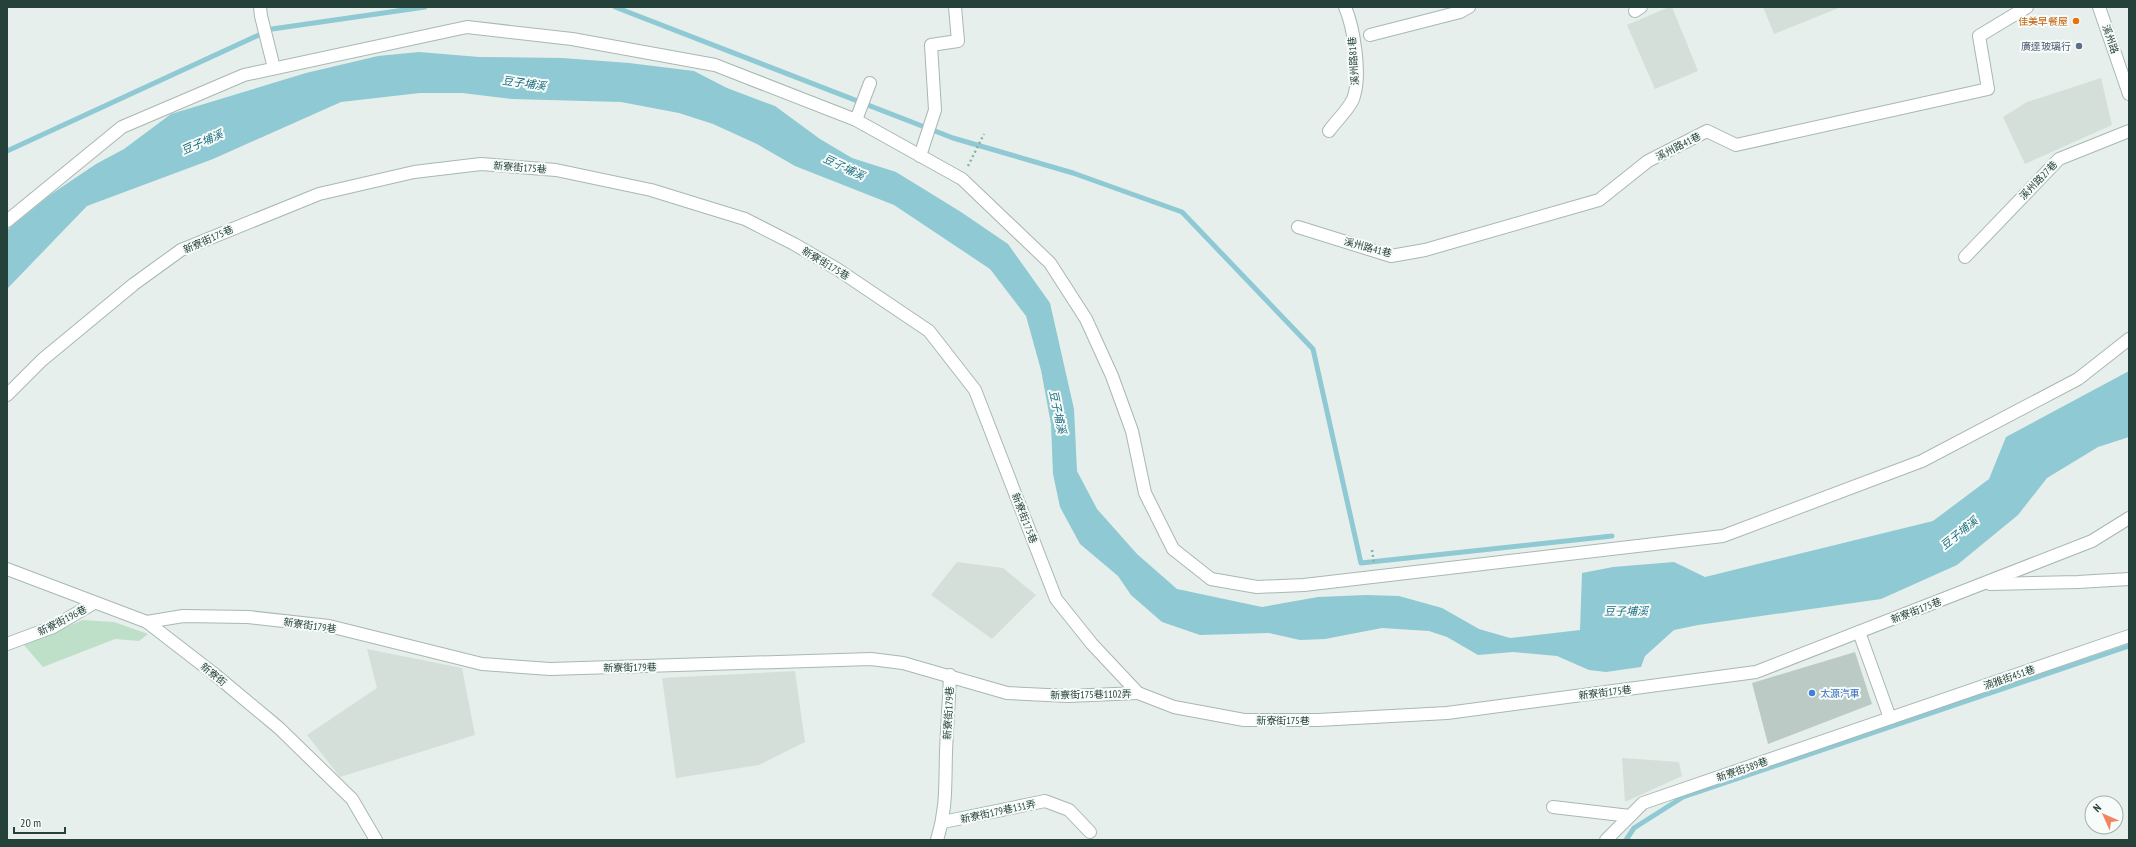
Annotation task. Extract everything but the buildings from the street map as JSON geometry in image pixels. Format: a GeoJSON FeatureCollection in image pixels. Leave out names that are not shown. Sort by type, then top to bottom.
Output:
{"type":"FeatureCollection","features":[{"type":"Feature","properties":{"kind":"street"},"geometry":{"type":"LineString","coordinates":[[260,7],[263,26],[274,68]]}},
{"type":"Feature","properties":{"kind":"street"},"geometry":{"type":"LineString","coordinates":[[920,156],[935,110],[931,45],[958,41],[955,7]]}},
{"type":"Feature","properties":{"kind":"street","name":"溪州路81巷"},"geometry":{"type":"LineString","coordinates":[[1329,131],[1354,98],[1356,83],[1353,43],[1349,16],[1345,7]]}},
{"type":"Feature","properties":{"kind":"street"},"geometry":{"type":"LineString","coordinates":[[1370,35],[1460,12],[1469,7]]}},
{"type":"Feature","properties":{"kind":"street","name":"溪州路41巷"},"geometry":{"type":"LineString","coordinates":[[1298,227],[1391,256],[1425,250],[1599,200],[1648,161],[1707,131],[1736,145],[1988,89],[1979,36],[2027,7]]}},
{"type":"Feature","properties":{"kind":"street","name":"溪州路"},"geometry":{"type":"LineString","coordinates":[[2100,7],[2129,94]]}},
{"type":"Feature","properties":{"kind":"street"},"geometry":{"type":"LineString","coordinates":[[7,221],[122,127],[244,74],[467,27],[572,39],[715,65],[858,115],[920,156],[962,179],[1050,263],[1086,319],[1112,376],[1132,431],[1145,493],[1173,549],[1211,579],[1257,587],[1304,585],[1723,536],[1922,461],[2078,379],[2129,339]]}},
{"type":"Feature","properties":{"kind":"street"},"geometry":{"type":"LineString","coordinates":[[858,115],[870,83]]}},
{"type":"Feature","properties":{"kind":"street","name":"溪州路27巷"},"geometry":{"type":"LineString","coordinates":[[1965,257],[2059,159],[2129,131]]}},
{"type":"Feature","properties":{"kind":"street","name":"新寮街175巷"},"geometry":{"type":"LineString","coordinates":[[7,396],[42,360],[134,284],[181,250],[319,194],[414,172],[481,164],[556,170],[651,190],[752,222],[837,269],[929,331],[975,390],[1056,599],[1092,644],[1138,693],[1174,707],[1244,720],[1318,720],[1447,713],[1756,672],[2092,541],[2129,518]]}},
{"type":"Feature","properties":{"kind":"street","name":"新寮街"},"geometry":{"type":"LineString","coordinates":[[7,569],[147,622],[213,673],[279,728],[352,800],[376,840]]}},
{"type":"Feature","properties":{"kind":"street"},"geometry":{"type":"LineString","coordinates":[[1980,585],[2129,579]]}},
{"type":"Feature","properties":{"kind":"street","name":"新寮街196巷"},"geometry":{"type":"LineString","coordinates":[[7,644],[53,627],[94,603]]}},
{"type":"Feature","properties":{"kind":"street","name":"新寮街179巷"},"geometry":{"type":"LineString","coordinates":[[147,622],[183,616],[255,618],[329,626],[482,664],[550,669],[871,659],[903,663],[950,675],[946,754],[947,789],[942,822],[937,840]]}},
{"type":"Feature","properties":{"kind":"street"},"geometry":{"type":"LineString","coordinates":[[1859,632],[1890,718]]}},
{"type":"Feature","properties":{"kind":"street","name":"湳雅街451巷"},"geometry":{"type":"LineString","coordinates":[[1890,718],[2129,636]]}},
{"type":"Feature","properties":{"kind":"street","name":"新寮街175巷1102弄"},"geometry":{"type":"LineString","coordinates":[[950,675],[1007,692],[1068,696],[1138,693]]}},
{"type":"Feature","properties":{"kind":"street","name":"新寮街389巷"},"geometry":{"type":"LineString","coordinates":[[1606,840],[1643,804],[1890,718]]}},
{"type":"Feature","properties":{"kind":"street","name":"新寮街179巷131弄"},"geometry":{"type":"LineString","coordinates":[[942,822],[1045,801],[1069,810],[1090,832]]}},
{"type":"Feature","properties":{"kind":"street"},"geometry":{"type":"LineString","coordinates":[[1553,807],[1630,816]]}},
{"type":"Feature","properties":{"kind":"path"},"geometry":{"type":"LineString","coordinates":[[976,152],[984,134]]}},
{"type":"Feature","properties":{"kind":"shaded area"},"geometry":{"type":"Polygon","coordinates":[[[1672,7],[1698,71],[1655,89],[1627,25],[1672,7]]]}},
{"type":"Feature","properties":{"kind":"shaded area"},"geometry":{"type":"Polygon","coordinates":[[[1763,7],[1841,7],[1774,34],[1763,7]]]}},
{"type":"Feature","properties":{"kind":"shaded area"},"geometry":{"type":"Polygon","coordinates":[[[2101,78],[2112,125],[2025,164],[2003,117],[2027,102],[2101,78]]]}},
{"type":"Feature","properties":{"kind":"shaded area"},"geometry":{"type":"Polygon","coordinates":[[[957,562],[1003,568],[1036,595],[992,639],[931,595],[957,562]]]}},
{"type":"Feature","properties":{"kind":"shaded area"},"geometry":{"type":"Polygon","coordinates":[[[367,649],[462,668],[475,735],[340,777],[307,735],[377,688],[367,649]]]}},
{"type":"Feature","properties":{"kind":"shaded area"},"geometry":{"type":"Polygon","coordinates":[[[795,671],[805,742],[759,765],[676,778],[662,678],[795,671]]]}},
{"type":"Feature","properties":{"kind":"shaded area"},"geometry":{"type":"Polygon","coordinates":[[[1622,758],[1679,762],[1682,776],[1625,802],[1622,758]]]}},
{"type":"Feature","properties":{"kind":"green space"},"geometry":{"type":"Polygon","coordinates":[[[83,620],[114,622],[148,634],[139,641],[115,639],[43,667],[23,644],[83,620]]]}},
{"type":"Feature","properties":{"kind":"water","name":"豆子埔溪"},"geometry":{"type":"Polygon","coordinates":[[[419,52],[479,57],[562,58],[629,63],[694,71],[727,88],[775,106],[820,139],[852,158],[896,172],[961,212],[1008,244],[1050,303],[1074,409],[1077,471],[1097,509],[1137,554],[1177,589],[1262,607],[1318,597],[1366,595],[1399,596],[1442,608],[1479,629],[1510,638],[1580,630],[1582,573],[1613,567],[1674,562],[1705,577],[1933,521],[1989,479],[2006,437],[2129,371],[2129,437],[2098,447],[2047,478],[2018,515],[1957,565],[1881,599],[1698,625],[1674,630],[1645,656],[1641,667],[1606,672],[1589,670],[1557,656],[1513,652],[1478,655],[1447,637],[1429,631],[1382,628],[1325,639],[1300,640],[1269,633],[1200,635],[1162,622],[1131,595],[1118,576],[1080,544],[1060,507],[1053,474],[1051,424],[1041,370],[1026,316],[990,269],[894,205],[795,166],[757,144],[713,124],[679,113],[621,102],[512,99],[462,93],[420,93],[341,102],[213,159],[87,206],[7,289],[7,230],[50,195],[96,164],[124,149],[171,114],[306,73],[378,56],[419,52]]]}},
{"type":"Feature","properties":{"kind":"waterway"},"geometry":{"type":"LineString","coordinates":[[7,151],[272,29],[425,7]]}},
{"type":"Feature","properties":{"kind":"waterway"},"geometry":{"type":"LineString","coordinates":[[615,7],[953,138],[1073,173],[1182,212],[1313,349],[1361,563],[1612,536]]}},
{"type":"Feature","properties":{"kind":"waterway"},"geometry":{"type":"LineString","coordinates":[[1626,840],[1634,828],[1683,797],[2129,646]]}},
{"type":"Feature","properties":{"kind":"place","name":"佳美早餐屋"},"geometry":{"type":"Point","coordinates":[2076,21]}},
{"type":"Feature","properties":{"kind":"place","name":"廣達玻璃行"},"geometry":{"type":"Point","coordinates":[2079,46]}},
{"type":"Feature","properties":{"kind":"place","name":"太源汽車"},"geometry":{"type":"Point","coordinates":[1812,693]}}]}
